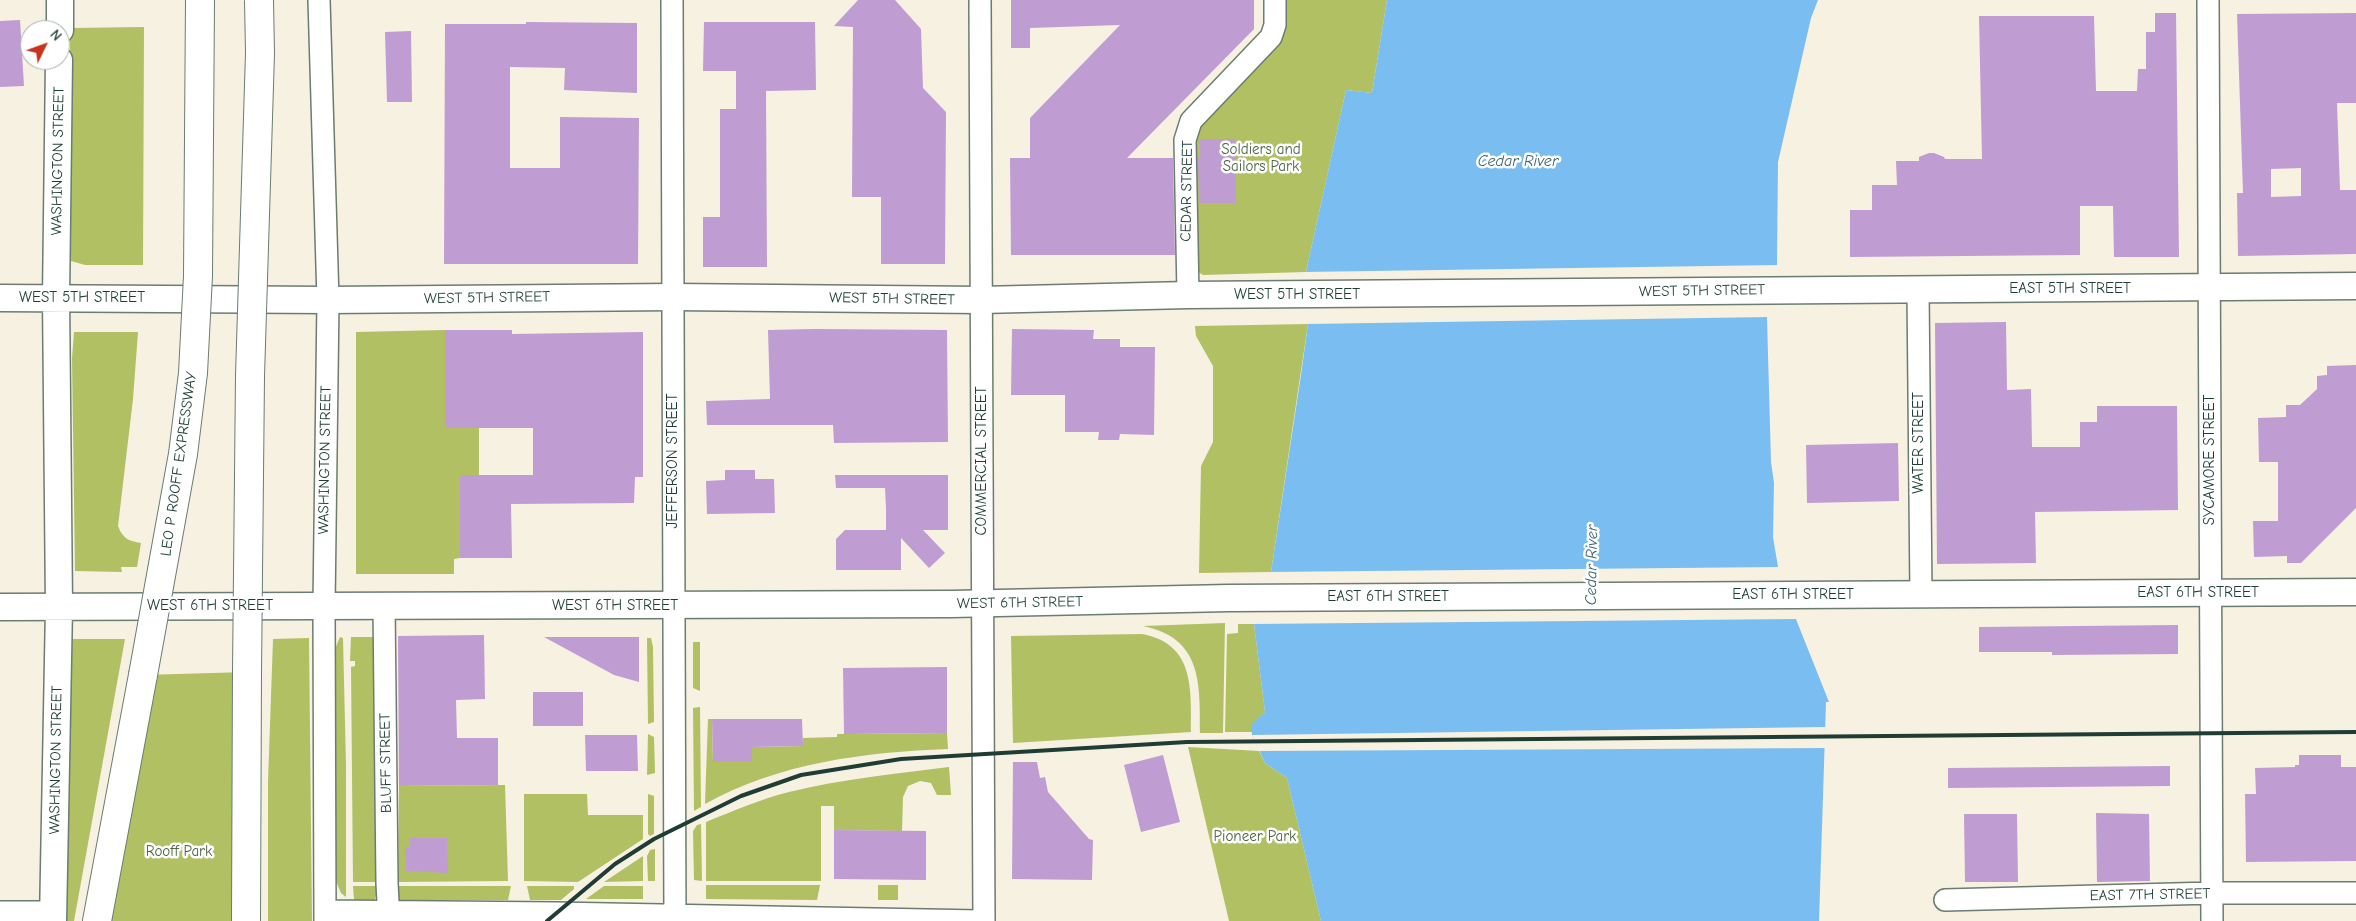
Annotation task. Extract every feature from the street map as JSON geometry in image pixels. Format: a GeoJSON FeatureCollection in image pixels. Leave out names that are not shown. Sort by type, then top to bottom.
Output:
{"type":"FeatureCollection","features":[{"type":"Feature","properties":{"kind":"highway","name":"LEO P ROOFF EXPRESSWAY"},"geometry":{"type":"LineString","coordinates":[[97,921],[182,454],[193,373],[198,276],[200,0]]}},
{"type":"Feature","properties":{"kind":"highway"},"geometry":{"type":"LineString","coordinates":[[246,921],[250,376],[260,53],[259,0]]}},
{"type":"Feature","properties":{"kind":"main road"},"geometry":{"type":"LineString","coordinates":[[60,0],[60,20]]}},
{"type":"Feature","properties":{"kind":"main road","name":"WASHINGTON STREET"},"geometry":{"type":"LineString","coordinates":[[53,917],[59,607],[56,297],[59,70]]}},
{"type":"Feature","properties":{"kind":"main road","name":"EAST 5TH STREET"},"geometry":{"type":"LineString","coordinates":[[1784,290],[2356,286]]}},
{"type":"Feature","properties":{"kind":"main road","name":"WEST 5TH STREET"},"geometry":{"type":"LineString","coordinates":[[0,298],[328,300],[673,296],[982,300],[1188,295],[1259,296],[1784,290]]}},
{"type":"Feature","properties":{"kind":"main road","name":"EAST 6TH STREET"},"geometry":{"type":"LineString","coordinates":[[1229,598],[1920,596],[2356,592]]}},
{"type":"Feature","properties":{"kind":"main road","name":"WEST 6TH STREET"},"geometry":{"type":"LineString","coordinates":[[0,606],[983,604],[1229,598]]}},
{"type":"Feature","properties":{"kind":"street","name":"WASHINGTON STREET"},"geometry":{"type":"LineString","coordinates":[[319,0],[328,300],[324,606],[325,916]]}},
{"type":"Feature","properties":{"kind":"street","name":"JEFFERSON STREET"},"geometry":{"type":"LineString","coordinates":[[672,0],[675,918]]}},
{"type":"Feature","properties":{"kind":"street","name":"COMMERCIAL STREET"},"geometry":{"type":"LineString","coordinates":[[980,0],[984,921]]}},
{"type":"Feature","properties":{"kind":"street","name":"CEDAR STREET"},"geometry":{"type":"LineString","coordinates":[[1188,295],[1185,140],[1191,121],[1271,37],[1275,25],[1275,0]]}},
{"type":"Feature","properties":{"kind":"street","name":"SYCAMORE STREET"},"geometry":{"type":"LineString","coordinates":[[2208,0],[2212,921]]}},
{"type":"Feature","properties":{"kind":"street","name":"WATER STREET"},"geometry":{"type":"LineString","coordinates":[[1918,290],[1920,596]]}},
{"type":"Feature","properties":{"kind":"street","name":"BLUFF STREET"},"geometry":{"type":"LineString","coordinates":[[384,605],[389,916]]}},
{"type":"Feature","properties":{"kind":"street","name":"EAST 7TH STREET"},"geometry":{"type":"LineString","coordinates":[[1945,900],[2212,893],[2356,893]]}},
{"type":"Feature","properties":{"kind":"street"},"geometry":{"type":"LineString","coordinates":[[0,912],[53,917]]}},
{"type":"Feature","properties":{"kind":"street"},"geometry":{"type":"LineString","coordinates":[[325,916],[980,921]]}},
{"type":"Feature","properties":{"kind":"green space","name":"Soldiers and Sailors Park"},"geometry":{"type":"Polygon","coordinates":[[[1286,0],[1387,0],[1372,93],[1346,90],[1306,272],[1203,275],[1197,271],[1194,144],[1196,132],[1283,30],[1286,0]]]}},
{"type":"Feature","properties":{"kind":"green space"},"geometry":{"type":"Polygon","coordinates":[[[144,27],[143,265],[85,265],[71,261],[70,35],[72,28],[144,27]]]}},
{"type":"Feature","properties":{"kind":"green space"},"geometry":{"type":"Polygon","coordinates":[[[1308,324],[1271,572],[1199,573],[1201,466],[1213,442],[1213,366],[1196,336],[1195,326],[1308,324]]]}},
{"type":"Feature","properties":{"kind":"green space"},"geometry":{"type":"Polygon","coordinates":[[[445,330],[445,428],[479,428],[479,475],[460,476],[460,558],[454,559],[454,574],[356,574],[356,332],[445,330]]]}},
{"type":"Feature","properties":{"kind":"green space"},"geometry":{"type":"Polygon","coordinates":[[[74,332],[138,332],[133,399],[118,526],[127,539],[141,543],[137,567],[121,567],[122,572],[75,571],[72,358],[74,332]]]}},
{"type":"Feature","properties":{"kind":"green space"},"geometry":{"type":"Polygon","coordinates":[[[1225,623],[1223,733],[1200,733],[1198,680],[1194,665],[1187,652],[1177,641],[1162,632],[1143,626],[1225,623]]]}},
{"type":"Feature","properties":{"kind":"green space"},"geometry":{"type":"Polygon","coordinates":[[[1238,624],[1254,624],[1265,712],[1252,725],[1252,732],[1225,732],[1227,634],[1238,633],[1238,624]]]}},
{"type":"Feature","properties":{"kind":"green space"},"geometry":{"type":"Polygon","coordinates":[[[1142,634],[1159,639],[1172,647],[1181,658],[1189,685],[1191,732],[1013,743],[1011,636],[1142,634]]]}},
{"type":"Feature","properties":{"kind":"green space"},"geometry":{"type":"Polygon","coordinates":[[[340,637],[343,638],[346,766],[346,897],[341,893],[335,879],[335,649],[340,637]]]}},
{"type":"Feature","properties":{"kind":"green space"},"geometry":{"type":"Polygon","coordinates":[[[351,637],[379,637],[378,882],[353,882],[351,667],[355,666],[355,661],[350,661],[351,637]]]}},
{"type":"Feature","properties":{"kind":"green space"},"geometry":{"type":"Polygon","coordinates":[[[309,638],[312,921],[268,921],[268,782],[273,639],[309,638]]]}},
{"type":"Feature","properties":{"kind":"green space"},"geometry":{"type":"Polygon","coordinates":[[[647,638],[651,638],[653,647],[654,722],[648,724],[647,638]]]}},
{"type":"Feature","properties":{"kind":"green space"},"geometry":{"type":"Polygon","coordinates":[[[66,639],[125,639],[74,921],[63,921],[66,639]]]}},
{"type":"Feature","properties":{"kind":"green space"},"geometry":{"type":"Polygon","coordinates":[[[693,642],[700,642],[700,691],[693,688],[693,642]]]}},
{"type":"Feature","properties":{"kind":"green space","name":"Rooff Park"},"geometry":{"type":"Polygon","coordinates":[[[247,672],[247,921],[97,921],[143,675],[247,672]]]}},
{"type":"Feature","properties":{"kind":"green space"},"geometry":{"type":"Polygon","coordinates":[[[700,707],[701,807],[694,811],[693,708],[700,707]]]}},
{"type":"Feature","properties":{"kind":"green space"},"geometry":{"type":"Polygon","coordinates":[[[708,719],[712,719],[713,762],[751,762],[752,747],[802,746],[803,738],[837,737],[837,734],[947,733],[948,749],[854,757],[792,769],[733,790],[705,804],[708,719]]]}},
{"type":"Feature","properties":{"kind":"green space"},"geometry":{"type":"Polygon","coordinates":[[[648,734],[654,737],[655,773],[647,775],[648,734]]]}},
{"type":"Feature","properties":{"kind":"green space","name":"Pioneer Park"},"geometry":{"type":"Polygon","coordinates":[[[1188,747],[1259,751],[1265,763],[1287,778],[1321,921],[1229,921],[1188,747]]]}},
{"type":"Feature","properties":{"kind":"green space"},"geometry":{"type":"Polygon","coordinates":[[[949,767],[951,795],[937,795],[931,783],[920,781],[908,786],[903,797],[902,831],[834,830],[834,806],[821,806],[821,881],[706,881],[706,822],[768,798],[809,787],[949,767]]]}},
{"type":"Feature","properties":{"kind":"green space"},"geometry":{"type":"Polygon","coordinates":[[[505,785],[508,881],[398,882],[399,786],[505,785]]]}},
{"type":"Feature","properties":{"kind":"green space"},"geometry":{"type":"Polygon","coordinates":[[[524,794],[587,794],[588,815],[643,815],[643,839],[578,882],[524,881],[524,794]]]}},
{"type":"Feature","properties":{"kind":"green space"},"geometry":{"type":"Polygon","coordinates":[[[648,794],[654,796],[654,834],[650,836],[648,834],[648,794]]]}},
{"type":"Feature","properties":{"kind":"green space"},"geometry":{"type":"Polygon","coordinates":[[[701,824],[702,881],[694,880],[693,831],[697,825],[701,824]]]}},
{"type":"Feature","properties":{"kind":"green space"},"geometry":{"type":"Polygon","coordinates":[[[655,849],[655,881],[648,881],[647,856],[650,850],[655,849]]]}},
{"type":"Feature","properties":{"kind":"green space"},"geometry":{"type":"Polygon","coordinates":[[[643,856],[643,881],[604,882],[643,856]]]}},
{"type":"Feature","properties":{"kind":"green space"},"geometry":{"type":"Polygon","coordinates":[[[706,885],[820,885],[817,900],[706,899],[706,885]]]}},
{"type":"Feature","properties":{"kind":"green space"},"geometry":{"type":"Polygon","coordinates":[[[878,885],[898,885],[898,900],[878,900],[878,885]]]}},
{"type":"Feature","properties":{"kind":"green space"},"geometry":{"type":"Polygon","coordinates":[[[353,886],[378,886],[375,900],[354,900],[353,886]]]}},
{"type":"Feature","properties":{"kind":"green space"},"geometry":{"type":"Polygon","coordinates":[[[395,886],[511,886],[508,900],[398,900],[395,886]]]}},
{"type":"Feature","properties":{"kind":"green space"},"geometry":{"type":"Polygon","coordinates":[[[527,886],[574,886],[574,889],[561,900],[530,900],[527,886]]]}},
{"type":"Feature","properties":{"kind":"green space"},"geometry":{"type":"Polygon","coordinates":[[[604,886],[643,886],[643,899],[586,899],[604,886]]]}},
{"type":"Feature","properties":{"kind":"water","name":"Cedar River"},"geometry":{"type":"Polygon","coordinates":[[[1387,0],[1818,0],[1811,18],[1778,162],[1777,265],[1767,318],[1771,462],[1774,483],[1773,537],[1780,579],[1829,702],[1826,702],[1819,921],[1321,921],[1287,778],[1265,763],[1252,735],[1251,725],[1265,712],[1254,624],[1271,572],[1301,375],[1308,324],[1306,272],[1346,90],[1372,93],[1387,0]]]}},
{"type":"Feature","properties":{"kind":"pier"},"geometry":{"type":"Polygon","coordinates":[[[1779,265],[1770,317],[1306,324],[1303,272],[1779,265]]]}},
{"type":"Feature","properties":{"kind":"pier"},"geometry":{"type":"Polygon","coordinates":[[[1780,567],[1797,619],[1251,624],[1268,572],[1780,567]]]}},
{"type":"Feature","properties":{"kind":"pier"},"geometry":{"type":"Polygon","coordinates":[[[1825,727],[1825,748],[1259,751],[1252,735],[1825,727]]]}},
{"type":"Feature","properties":{"kind":"building"},"geometry":{"type":"Polygon","coordinates":[[[858,0],[895,0],[921,29],[923,88],[946,112],[945,264],[881,264],[881,197],[852,197],[853,27],[834,26],[858,0]]]}},
{"type":"Feature","properties":{"kind":"building"},"geometry":{"type":"Polygon","coordinates":[[[1011,0],[1254,0],[1254,29],[1127,158],[1173,158],[1175,255],[1011,255],[1010,158],[1030,158],[1030,118],[1120,25],[1030,28],[1030,48],[1011,48],[1011,0]]]}},
{"type":"Feature","properties":{"kind":"building"},"geometry":{"type":"Polygon","coordinates":[[[2155,13],[2176,13],[2179,257],[2114,257],[2113,206],[2080,206],[2080,255],[1850,257],[1850,210],[1872,210],[1872,185],[1897,185],[1896,161],[1919,161],[1919,157],[1929,153],[1934,153],[1945,159],[1982,159],[1979,16],[2094,16],[2096,91],[2137,91],[2138,69],[2146,69],[2146,32],[2155,32],[2155,13]]]}},
{"type":"Feature","properties":{"kind":"building"},"geometry":{"type":"Polygon","coordinates":[[[2356,13],[2356,103],[2337,103],[2340,190],[2356,190],[2356,254],[2238,256],[2237,193],[2243,193],[2237,14],[2356,13]],[[2301,168],[2271,169],[2271,197],[2301,196],[2301,168]]]}},
{"type":"Feature","properties":{"kind":"building"},"geometry":{"type":"Polygon","coordinates":[[[20,20],[20,70],[23,70],[24,86],[0,87],[0,21],[20,20]]]}},
{"type":"Feature","properties":{"kind":"building"},"geometry":{"type":"Polygon","coordinates":[[[526,22],[637,23],[637,93],[564,90],[565,68],[510,67],[510,168],[560,168],[560,117],[639,118],[638,264],[444,264],[445,24],[526,24],[526,22]]]}},
{"type":"Feature","properties":{"kind":"building"},"geometry":{"type":"Polygon","coordinates":[[[704,22],[815,22],[816,90],[766,91],[767,267],[703,267],[703,217],[720,217],[720,109],[736,109],[736,71],[703,71],[704,22]]]}},
{"type":"Feature","properties":{"kind":"building"},"geometry":{"type":"Polygon","coordinates":[[[411,31],[412,102],[387,102],[385,32],[411,31]]]}},
{"type":"Feature","properties":{"kind":"building"},"geometry":{"type":"Polygon","coordinates":[[[1200,139],[1235,139],[1236,203],[1199,203],[1198,158],[1200,158],[1200,139]]]}},
{"type":"Feature","properties":{"kind":"building"},"geometry":{"type":"Polygon","coordinates":[[[2006,322],[2007,390],[2031,389],[2032,447],[2080,447],[2080,422],[2097,422],[2097,406],[2177,406],[2178,510],[2035,512],[2036,563],[1937,564],[1935,323],[2006,322]]]}},
{"type":"Feature","properties":{"kind":"building"},"geometry":{"type":"Polygon","coordinates":[[[1012,329],[1094,330],[1093,339],[1120,339],[1120,347],[1155,347],[1154,435],[1120,434],[1119,440],[1098,440],[1099,432],[1065,432],[1065,395],[1011,395],[1012,329]]]}},
{"type":"Feature","properties":{"kind":"building"},"geometry":{"type":"Polygon","coordinates":[[[445,330],[512,330],[512,334],[643,332],[643,477],[635,477],[634,503],[511,504],[512,558],[460,558],[460,475],[533,475],[533,428],[445,428],[445,330]]]}},
{"type":"Feature","properties":{"kind":"building"},"geometry":{"type":"Polygon","coordinates":[[[768,330],[947,330],[948,442],[834,443],[833,425],[707,425],[706,401],[770,399],[768,330]]]}},
{"type":"Feature","properties":{"kind":"building"},"geometry":{"type":"Polygon","coordinates":[[[2356,365],[2356,508],[2301,563],[2287,563],[2287,556],[2254,557],[2253,521],[2278,521],[2278,462],[2259,462],[2258,418],[2286,417],[2286,405],[2300,405],[2317,389],[2317,376],[2327,375],[2327,366],[2356,365]]]}},
{"type":"Feature","properties":{"kind":"building"},"geometry":{"type":"Polygon","coordinates":[[[1898,443],[1899,501],[1807,503],[1806,445],[1898,443]]]}},
{"type":"Feature","properties":{"kind":"building"},"geometry":{"type":"Polygon","coordinates":[[[725,470],[755,470],[755,479],[774,479],[775,513],[707,514],[706,481],[725,480],[725,470]]]}},
{"type":"Feature","properties":{"kind":"building"},"geometry":{"type":"Polygon","coordinates":[[[835,475],[948,475],[948,530],[923,530],[945,553],[929,568],[901,538],[901,570],[836,570],[836,539],[845,530],[886,530],[886,508],[885,488],[836,488],[835,475]]]}},
{"type":"Feature","properties":{"kind":"building"},"geometry":{"type":"Polygon","coordinates":[[[2178,625],[2178,654],[2052,655],[2052,652],[1979,652],[1979,627],[2178,625]]]}},
{"type":"Feature","properties":{"kind":"building"},"geometry":{"type":"Polygon","coordinates":[[[484,635],[485,699],[456,700],[457,738],[498,738],[498,785],[399,786],[398,636],[484,635]]]}},
{"type":"Feature","properties":{"kind":"building"},"geometry":{"type":"Polygon","coordinates":[[[544,637],[639,637],[639,682],[614,675],[544,637]]]}},
{"type":"Feature","properties":{"kind":"building"},"geometry":{"type":"Polygon","coordinates":[[[947,667],[947,733],[844,734],[843,668],[947,667]]]}},
{"type":"Feature","properties":{"kind":"building"},"geometry":{"type":"Polygon","coordinates":[[[533,692],[583,692],[583,726],[533,726],[533,692]]]}},
{"type":"Feature","properties":{"kind":"building"},"geometry":{"type":"Polygon","coordinates":[[[712,719],[802,719],[803,746],[752,747],[752,762],[713,762],[712,719]]]}},
{"type":"Feature","properties":{"kind":"building"},"geometry":{"type":"Polygon","coordinates":[[[585,735],[637,735],[638,771],[586,771],[585,735]]]}},
{"type":"Feature","properties":{"kind":"building"},"geometry":{"type":"Polygon","coordinates":[[[1163,755],[1180,822],[1141,832],[1124,765],[1163,755]]]}},
{"type":"Feature","properties":{"kind":"building"},"geometry":{"type":"Polygon","coordinates":[[[2299,755],[2341,755],[2341,767],[2356,767],[2356,861],[2246,862],[2245,794],[2256,794],[2255,768],[2295,767],[2295,765],[2299,765],[2299,755]]]}},
{"type":"Feature","properties":{"kind":"building"},"geometry":{"type":"Polygon","coordinates":[[[1013,762],[1037,762],[1040,778],[1045,777],[1048,792],[1089,839],[1093,840],[1092,880],[1012,879],[1013,762]]]}},
{"type":"Feature","properties":{"kind":"building"},"geometry":{"type":"Polygon","coordinates":[[[2170,766],[2170,786],[1948,788],[1948,768],[2170,766]]]}},
{"type":"Feature","properties":{"kind":"building"},"geometry":{"type":"Polygon","coordinates":[[[2096,813],[2149,814],[2150,881],[2097,882],[2096,813]]]}},
{"type":"Feature","properties":{"kind":"building"},"geometry":{"type":"Polygon","coordinates":[[[1964,814],[2017,814],[2018,882],[1965,882],[1964,814]]]}},
{"type":"Feature","properties":{"kind":"building"},"geometry":{"type":"Polygon","coordinates":[[[834,830],[926,831],[926,880],[834,879],[834,830]]]}},
{"type":"Feature","properties":{"kind":"building"},"geometry":{"type":"Polygon","coordinates":[[[410,838],[447,838],[448,873],[406,871],[405,847],[410,847],[410,838]]]}},
{"type":"Feature","properties":{"kind":"railway"},"geometry":{"type":"LineString","coordinates":[[547,921],[615,864],[654,839],[741,796],[801,775],[901,759],[1187,742],[2356,732]]}}]}
